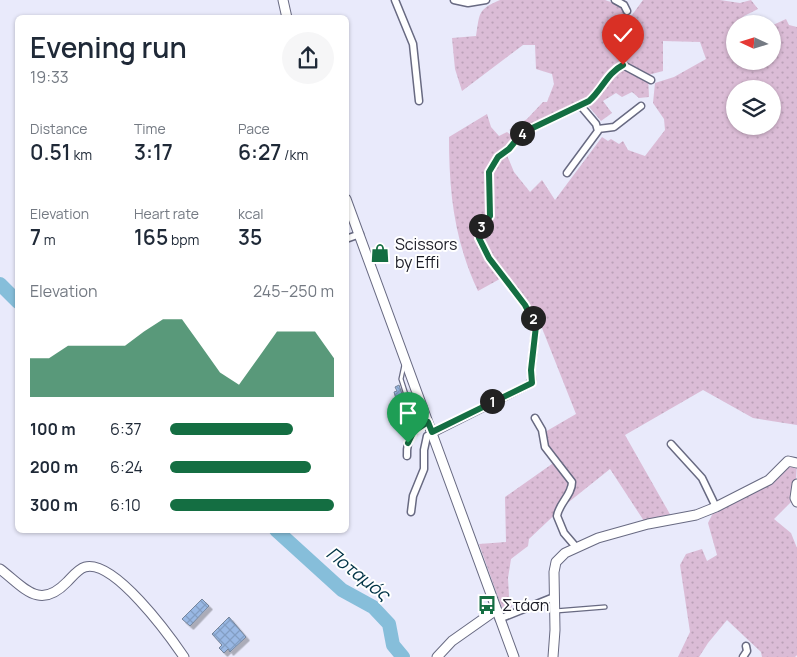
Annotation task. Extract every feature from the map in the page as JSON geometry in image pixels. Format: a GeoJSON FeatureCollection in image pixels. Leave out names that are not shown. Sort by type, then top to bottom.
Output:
{"type":"FeatureCollection","features":[{"type":"Feature","properties":{"kind":"street"},"geometry":{"type":"LineString","coordinates":[[284,0],[286,15]]}},
{"type":"Feature","properties":{"kind":"street"},"geometry":{"type":"LineString","coordinates":[[395,0],[413,44],[419,101]]}},
{"type":"Feature","properties":{"kind":"street"},"geometry":{"type":"LineString","coordinates":[[454,0],[468,3],[486,0]]}},
{"type":"Feature","properties":{"kind":"street"},"geometry":{"type":"LineString","coordinates":[[615,0],[624,4],[627,10]]}},
{"type":"Feature","properties":{"kind":"street"},"geometry":{"type":"LineString","coordinates":[[411,512],[413,496],[424,469],[424,443],[427,436],[532,383],[531,370],[536,326],[525,305],[489,258],[478,233],[489,219],[489,172],[498,157],[509,149],[522,133],[580,105],[598,93],[614,70],[623,65],[650,80]]}},
{"type":"Feature","properties":{"kind":"street"},"geometry":{"type":"LineString","coordinates":[[580,105],[598,128]]}},
{"type":"Feature","properties":{"kind":"street"},"geometry":{"type":"LineString","coordinates":[[598,128],[614,127],[641,106]]}},
{"type":"Feature","properties":{"kind":"street"},"geometry":{"type":"LineString","coordinates":[[567,173],[595,136],[598,128]]}},
{"type":"Feature","properties":{"kind":"street"},"geometry":{"type":"LineString","coordinates":[[349,206],[406,359],[497,615],[514,657]]}},
{"type":"Feature","properties":{"kind":"street"},"geometry":{"type":"LineString","coordinates":[[349,238],[360,234]]}},
{"type":"Feature","properties":{"kind":"street"},"geometry":{"type":"LineString","coordinates":[[535,418],[542,430],[545,446],[572,482],[571,490],[560,505],[557,516],[564,533],[576,546]]}},
{"type":"Feature","properties":{"kind":"street"},"geometry":{"type":"LineString","coordinates":[[406,456],[412,433],[428,422]]}},
{"type":"Feature","properties":{"kind":"street"},"geometry":{"type":"LineString","coordinates":[[671,444],[702,478],[716,507]]}},
{"type":"Feature","properties":{"kind":"street"},"geometry":{"type":"LineString","coordinates":[[553,657],[554,572],[556,562],[565,553],[576,546],[614,533],[696,514],[716,507],[769,480],[788,460],[797,463]]}},
{"type":"Feature","properties":{"kind":"street"},"geometry":{"type":"LineString","coordinates":[[797,484],[795,498],[797,502]]}},
{"type":"Feature","properties":{"kind":"street"},"geometry":{"type":"LineString","coordinates":[[0,569],[27,592],[45,595],[56,592],[83,568],[98,567],[122,584],[140,602],[184,657]]}},
{"type":"Feature","properties":{"kind":"street"},"geometry":{"type":"LineString","coordinates":[[437,657],[452,641],[497,615],[554,597]]}},
{"type":"Feature","properties":{"kind":"street"},"geometry":{"type":"LineString","coordinates":[[743,657],[747,651],[746,646]]}},
{"type":"Feature","properties":{"kind":"lane"},"geometry":{"type":"LineString","coordinates":[[554,611],[605,607]]}},
{"type":"Feature","properties":{"kind":"shaded area"},"geometry":{"type":"Polygon","coordinates":[[[500,0],[605,0],[622,6],[625,15],[632,15],[643,0],[720,0],[740,3],[751,0],[758,9],[746,15],[726,15],[726,70],[781,70],[781,21],[786,19],[789,25],[797,27],[797,425],[753,418],[703,390],[625,435],[671,516],[644,521],[610,469],[565,505],[529,539],[528,546],[511,559],[508,578],[512,607],[503,611],[479,544],[506,542],[505,497],[559,459],[547,445],[545,432],[576,414],[540,323],[507,275],[478,291],[463,253],[454,215],[450,177],[449,137],[487,114],[491,127],[499,136],[507,132],[514,137],[504,148],[514,172],[530,192],[542,180],[555,200],[602,137],[608,141],[611,139],[619,144],[623,141],[628,150],[645,156],[665,130],[664,119],[653,103],[655,83],[674,77],[706,59],[700,42],[663,41],[663,71],[648,75],[649,97],[639,98],[632,92],[622,97],[616,93],[603,101],[612,113],[601,121],[584,101],[516,134],[509,130],[527,119],[543,102],[547,102],[554,84],[552,74],[536,69],[535,45],[523,45],[462,91],[455,69],[452,38],[476,36],[481,13],[487,7],[500,0]]]}},
{"type":"Feature","properties":{"kind":"shaded area"},"geometry":{"type":"Polygon","coordinates":[[[786,462],[797,463],[795,498],[774,519],[791,533],[797,548],[797,655],[795,657],[762,657],[761,652],[727,620],[699,657],[678,657],[690,632],[680,565],[686,554],[702,549],[707,561],[717,555],[708,523],[716,507],[753,490],[786,462]]]}},
{"type":"Feature","properties":{"kind":"building"},"geometry":{"type":"Polygon","coordinates":[[[399,385],[404,400],[400,401],[399,398],[396,399],[394,392],[397,391],[395,387],[399,385]]]}},
{"type":"Feature","properties":{"kind":"building"},"geometry":{"type":"Polygon","coordinates":[[[202,599],[209,606],[190,626],[182,619],[202,599]]]}},
{"type":"Feature","properties":{"kind":"building"},"geometry":{"type":"Polygon","coordinates":[[[229,617],[246,637],[230,652],[228,649],[224,653],[219,648],[222,645],[212,634],[229,617]]]}},
{"type":"Feature","properties":{"kind":"waterway","name":"Ποταμός"},"geometry":{"type":"LineString","coordinates":[[0,284],[15,299]]}},
{"type":"Feature","properties":{"kind":"waterway","name":"Ποταμός"},"geometry":{"type":"LineString","coordinates":[[279,533],[342,590],[373,607],[389,624],[393,645],[403,657]]}},
{"type":"Feature","properties":{"kind":"place","name":"Scissors by Effi"},"geometry":{"type":"Point","coordinates":[380,253]}},
{"type":"Feature","properties":{"kind":"place","name":"Στάση"},"geometry":{"type":"Point","coordinates":[487,605]}},
{"type":"Feature","properties":{"kind":"route"},"geometry":{"type":"LineString","coordinates":[[408,443],[414,431],[428,422],[432,432],[532,383],[531,370],[536,326],[525,305],[489,258],[479,238],[478,233],[490,216],[489,172],[498,157],[509,149],[522,133],[589,101],[598,93],[614,70],[623,65]]}}]}
